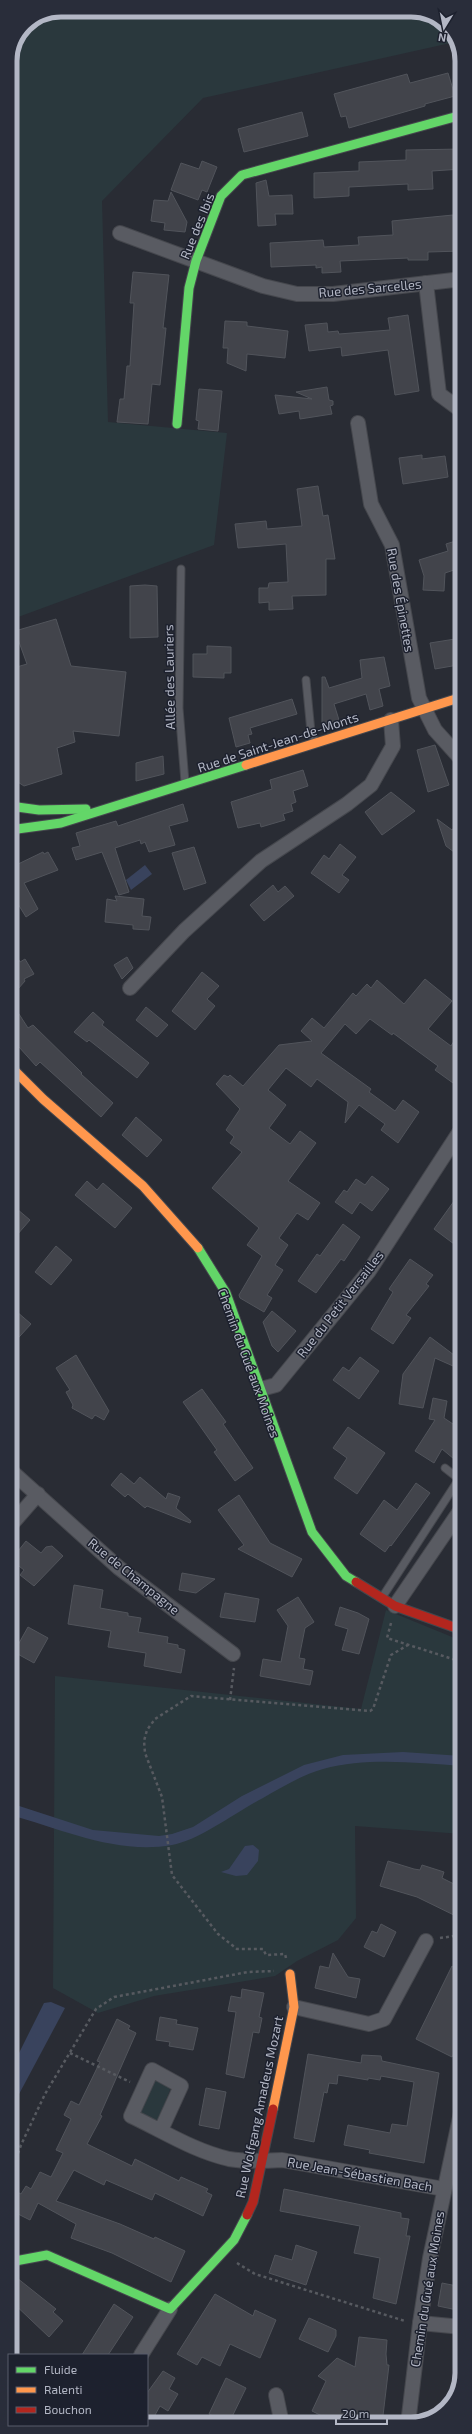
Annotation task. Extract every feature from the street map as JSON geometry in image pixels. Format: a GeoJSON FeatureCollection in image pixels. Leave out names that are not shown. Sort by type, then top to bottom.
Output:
{"type":"FeatureCollection","features":[{"type":"Feature","properties":{"kind":"street","name":"Rue des Ibis"},"geometry":{"type":"LineString","coordinates":[[177,424],[189,288],[196,261],[221,196],[242,175],[455,117]]}},
{"type":"Feature","properties":{"kind":"street","name":"Rue des Sarcelles"},"geometry":{"type":"LineString","coordinates":[[120,233],[263,286],[297,294],[334,294],[455,280]]}},
{"type":"Feature","properties":{"kind":"street"},"geometry":{"type":"LineString","coordinates":[[426,283],[439,394],[455,406]]}},
{"type":"Feature","properties":{"kind":"street","name":"Rue des Épinettes"},"geometry":{"type":"LineString","coordinates":[[358,423],[371,504],[392,546],[418,698],[435,730],[455,752]]}},
{"type":"Feature","properties":{"kind":"street","name":"Rue de Saint-Jean-de-Monts"},"geometry":{"type":"LineString","coordinates":[[17,829],[61,823],[102,808],[185,785],[455,699]]}},
{"type":"Feature","properties":{"kind":"street"},"geometry":{"type":"LineString","coordinates":[[130,988],[184,931],[261,861],[347,804],[371,785],[393,746],[391,720]]}},
{"type":"Feature","properties":{"kind":"street","name":"Rue de Saint-Jean-de-Monts"},"geometry":{"type":"LineString","coordinates":[[17,807],[39,810],[102,808]]}},
{"type":"Feature","properties":{"kind":"street","name":"Chemin du Gué aux Moines"},"geometry":{"type":"LineString","coordinates":[[17,1073],[43,1099],[143,1186],[194,1241],[226,1293],[312,1532],[346,1576],[396,1606],[455,1627]]}},
{"type":"Feature","properties":{"kind":"street","name":"Rue du Petit Versailles"},"geometry":{"type":"LineString","coordinates":[[261,1389],[276,1385],[369,1271],[455,1139]]}},
{"type":"Feature","properties":{"kind":"street","name":"Rue de Champagne"},"geometry":{"type":"LineString","coordinates":[[17,1476],[119,1568],[233,1654]]}},
{"type":"Feature","properties":{"kind":"street"},"geometry":{"type":"LineString","coordinates":[[17,1518],[38,1494]]}},
{"type":"Feature","properties":{"kind":"street"},"geometry":{"type":"LineString","coordinates":[[396,1606],[455,1518]]}},
{"type":"Feature","properties":{"kind":"street"},"geometry":{"type":"LineString","coordinates":[[294,2007],[369,2024],[384,2019],[426,1941]]}},
{"type":"Feature","properties":{"kind":"street","name":"Rue Wolfgang Amadeus Mozart"},"geometry":{"type":"LineString","coordinates":[[170,2309],[234,2240],[253,2202],[294,2007],[290,1974]]}},
{"type":"Feature","properties":{"kind":"street","name":"Rue Jean-Sébastien Bach"},"geometry":{"type":"LineString","coordinates":[[161,2130],[181,2086],[152,2070],[131,2116],[180,2141],[229,2159],[262,2162],[282,2160],[444,2189]]}},
{"type":"Feature","properties":{"kind":"street","name":"Chemin du Gué aux Moines"},"geometry":{"type":"LineString","coordinates":[[409,2417],[420,2323],[444,2189],[455,2140]]}},
{"type":"Feature","properties":{"kind":"street"},"geometry":{"type":"LineString","coordinates":[[17,2261],[47,2255],[170,2309],[142,2354]]}},
{"type":"Feature","properties":{"kind":"street"},"geometry":{"type":"LineString","coordinates":[[420,2323],[455,2326]]}},
{"type":"Feature","properties":{"kind":"street"},"geometry":{"type":"LineString","coordinates":[[276,2395],[281,2417]]}},
{"type":"Feature","properties":{"kind":"lane","name":"Allée des Lauriers"},"geometry":{"type":"LineString","coordinates":[[180,568],[179,708],[185,785]]}},
{"type":"Feature","properties":{"kind":"lane"},"geometry":{"type":"LineString","coordinates":[[306,680],[311,732],[316,743]]}},
{"type":"Feature","properties":{"kind":"lane"},"geometry":{"type":"LineString","coordinates":[[445,1468],[455,1477]]}},
{"type":"Feature","properties":{"kind":"lane"},"geometry":{"type":"LineString","coordinates":[[382,1598],[455,1486]]}},
{"type":"Feature","properties":{"kind":"path"},"geometry":{"type":"LineString","coordinates":[[396,1606],[387,1638],[455,1660]]}},
{"type":"Feature","properties":{"kind":"path"},"geometry":{"type":"LineString","coordinates":[[290,1974],[285,1954],[266,1955],[263,1949],[237,1949],[218,1934],[191,1902],[172,1875],[162,1797],[144,1754],[144,1741],[147,1730],[155,1719],[191,1696],[370,1711],[373,1709],[391,1655],[408,1645]]}},
{"type":"Feature","properties":{"kind":"path"},"geometry":{"type":"LineString","coordinates":[[230,1700],[234,1670],[233,1654]]}},
{"type":"Feature","properties":{"kind":"path"},"geometry":{"type":"LineString","coordinates":[[426,1941],[454,1936],[455,1934]]}},
{"type":"Feature","properties":{"kind":"path"},"geometry":{"type":"LineString","coordinates":[[17,2156],[45,2094],[96,2009],[114,1998],[248,1972],[287,1970],[290,1974]]}},
{"type":"Feature","properties":{"kind":"path"},"geometry":{"type":"LineString","coordinates":[[70,2053],[144,2088]]}},
{"type":"Feature","properties":{"kind":"path"},"geometry":{"type":"LineString","coordinates":[[222,2254],[255,2274],[406,2322],[420,2323]]}},
{"type":"Feature","properties":{"kind":"shaded area"},"geometry":{"type":"Polygon","coordinates":[[[61,17],[414,17],[428,20],[440,28],[446,34],[451,43],[203,98],[102,201],[108,422],[227,433],[214,545],[17,617],[17,61],[20,44],[24,36],[36,24],[44,20],[61,17]]]}},
{"type":"Feature","properties":{"kind":"shaded area"},"geometry":{"type":"Polygon","coordinates":[[[386,1610],[455,1638],[455,1833],[355,1826],[356,1918],[338,1940],[297,1961],[275,1976],[154,1996],[98,2013],[53,1988],[55,1676],[361,1709],[386,1610]]]}},
{"type":"Feature","properties":{"kind":"shaded area"},"geometry":{"type":"Polygon","coordinates":[[[157,2079],[169,2085],[170,2090],[158,2121],[154,2121],[140,2114],[139,2110],[152,2082],[157,2079]]]}},
{"type":"Feature","properties":{"kind":"water"},"geometry":{"type":"Polygon","coordinates":[[[145,865],[152,874],[131,890],[126,880],[145,865]]]}},
{"type":"Feature","properties":{"kind":"water"},"geometry":{"type":"Polygon","coordinates":[[[403,1752],[455,1756],[455,1765],[410,1762],[375,1762],[340,1765],[323,1769],[285,1786],[206,1832],[194,1838],[172,1845],[151,1847],[110,1844],[17,1817],[17,1805],[93,1830],[159,1836],[172,1834],[193,1827],[242,1796],[304,1765],[343,1755],[403,1752]]]}},
{"type":"Feature","properties":{"kind":"water"},"geometry":{"type":"Polygon","coordinates":[[[253,1845],[259,1850],[258,1861],[247,1875],[236,1876],[221,1872],[229,1869],[245,1846],[253,1845]]]}},
{"type":"Feature","properties":{"kind":"water"},"geometry":{"type":"Polygon","coordinates":[[[51,2002],[65,2008],[17,2098],[17,2057],[44,2003],[51,2002]]]}},
{"type":"Feature","properties":{"kind":"building"},"geometry":{"type":"Polygon","coordinates":[[[448,73],[455,96],[349,128],[346,116],[341,117],[334,94],[407,74],[410,83],[448,73]]]}},
{"type":"Feature","properties":{"kind":"building"},"geometry":{"type":"Polygon","coordinates":[[[302,112],[308,136],[244,152],[238,129],[302,112]]]}},
{"type":"Feature","properties":{"kind":"building"},"geometry":{"type":"Polygon","coordinates":[[[455,149],[455,169],[432,171],[433,189],[408,190],[408,184],[349,187],[349,196],[314,198],[314,173],[359,171],[359,162],[406,160],[406,150],[455,149]]]}},
{"type":"Feature","properties":{"kind":"building"},"geometry":{"type":"Polygon","coordinates":[[[202,161],[217,167],[207,192],[202,190],[198,200],[171,190],[181,163],[199,169],[202,161]]]}},
{"type":"Feature","properties":{"kind":"building"},"geometry":{"type":"Polygon","coordinates":[[[266,180],[269,196],[292,195],[293,214],[275,214],[276,225],[258,226],[256,183],[266,180]]]}},
{"type":"Feature","properties":{"kind":"building"},"geometry":{"type":"Polygon","coordinates":[[[171,192],[187,222],[185,232],[164,230],[165,223],[151,221],[154,200],[168,201],[171,192]]]}},
{"type":"Feature","properties":{"kind":"building"},"geometry":{"type":"Polygon","coordinates":[[[453,215],[455,251],[428,252],[428,260],[408,260],[408,258],[340,261],[341,272],[322,273],[322,267],[316,268],[316,265],[271,267],[270,243],[323,240],[324,247],[359,245],[358,237],[393,235],[392,221],[453,215]]]}},
{"type":"Feature","properties":{"kind":"building"},"geometry":{"type":"Polygon","coordinates":[[[133,272],[169,275],[163,328],[166,328],[160,385],[152,384],[148,424],[117,422],[120,399],[124,399],[127,366],[130,366],[134,303],[130,303],[133,272]]]}},
{"type":"Feature","properties":{"kind":"building"},"geometry":{"type":"Polygon","coordinates":[[[408,315],[419,391],[395,395],[388,350],[342,356],[341,347],[309,351],[305,325],[327,323],[328,332],[338,331],[339,334],[390,330],[388,318],[408,315]]]}},
{"type":"Feature","properties":{"kind":"building"},"geometry":{"type":"Polygon","coordinates":[[[225,321],[247,322],[247,326],[288,331],[285,358],[247,354],[246,371],[227,363],[228,348],[223,348],[225,321]]]}},
{"type":"Feature","properties":{"kind":"building"},"geometry":{"type":"Polygon","coordinates":[[[327,387],[329,400],[333,401],[333,405],[330,406],[332,414],[300,419],[299,411],[279,414],[275,395],[312,399],[296,392],[327,387]]]}},
{"type":"Feature","properties":{"kind":"building"},"geometry":{"type":"Polygon","coordinates":[[[199,389],[222,391],[218,431],[198,429],[199,421],[196,420],[199,389]]]}},
{"type":"Feature","properties":{"kind":"building"},"geometry":{"type":"Polygon","coordinates":[[[422,455],[422,459],[445,456],[448,477],[403,484],[399,458],[422,455]]]}},
{"type":"Feature","properties":{"kind":"building"},"geometry":{"type":"Polygon","coordinates":[[[318,486],[323,516],[328,515],[335,559],[326,559],[326,595],[292,596],[293,609],[269,610],[269,602],[259,603],[259,588],[268,588],[269,583],[288,582],[286,544],[238,548],[235,524],[266,521],[267,529],[302,526],[297,489],[318,486]]]}},
{"type":"Feature","properties":{"kind":"building"},"geometry":{"type":"Polygon","coordinates":[[[455,541],[455,571],[454,568],[454,570],[445,573],[444,591],[423,590],[424,576],[419,560],[448,551],[446,544],[455,541]]]}},
{"type":"Feature","properties":{"kind":"building"},"geometry":{"type":"Polygon","coordinates":[[[130,586],[157,586],[158,637],[130,638],[130,586]]]}},
{"type":"Feature","properties":{"kind":"building"},"geometry":{"type":"Polygon","coordinates":[[[56,619],[71,666],[126,672],[119,736],[73,731],[75,742],[57,748],[62,774],[24,786],[17,782],[17,667],[27,664],[17,636],[17,630],[56,619]]]}},
{"type":"Feature","properties":{"kind":"building"},"geometry":{"type":"Polygon","coordinates":[[[455,639],[455,666],[435,669],[430,643],[455,639]]]}},
{"type":"Feature","properties":{"kind":"building"},"geometry":{"type":"Polygon","coordinates":[[[207,646],[231,647],[231,673],[224,673],[224,678],[193,677],[193,654],[207,654],[207,646]]]}},
{"type":"Feature","properties":{"kind":"building"},"geometry":{"type":"Polygon","coordinates":[[[384,657],[390,686],[379,689],[383,706],[370,710],[366,694],[334,704],[339,720],[322,725],[322,677],[325,677],[329,688],[362,678],[360,660],[384,657]]]}},
{"type":"Feature","properties":{"kind":"building"},"geometry":{"type":"Polygon","coordinates":[[[292,699],[297,714],[250,728],[252,734],[248,735],[250,743],[236,747],[229,718],[292,699]]]}},
{"type":"Feature","properties":{"kind":"building"},"geometry":{"type":"Polygon","coordinates":[[[435,745],[449,785],[428,792],[417,750],[435,745]]]}},
{"type":"Feature","properties":{"kind":"building"},"geometry":{"type":"Polygon","coordinates":[[[163,756],[164,774],[136,781],[136,763],[163,756]]]}},
{"type":"Feature","properties":{"kind":"building"},"geometry":{"type":"Polygon","coordinates":[[[303,770],[308,786],[293,791],[296,802],[291,804],[293,811],[283,814],[285,820],[261,827],[260,823],[238,828],[231,802],[272,789],[270,780],[303,770]]]}},
{"type":"Feature","properties":{"kind":"building"},"geometry":{"type":"Polygon","coordinates":[[[391,792],[415,811],[382,835],[365,812],[391,792]]]}},
{"type":"Feature","properties":{"kind":"building"},"geometry":{"type":"Polygon","coordinates":[[[183,804],[188,821],[169,826],[175,845],[149,852],[145,842],[141,844],[140,840],[115,848],[129,892],[119,895],[102,852],[76,860],[72,848],[80,846],[76,833],[116,821],[118,826],[183,804]]]}},
{"type":"Feature","properties":{"kind":"building"},"geometry":{"type":"Polygon","coordinates":[[[437,819],[452,830],[455,826],[455,853],[446,846],[437,819]]]}},
{"type":"Feature","properties":{"kind":"building"},"geometry":{"type":"Polygon","coordinates":[[[340,844],[356,857],[342,875],[349,880],[339,893],[311,873],[324,855],[329,859],[340,844]]]}},
{"type":"Feature","properties":{"kind":"building"},"geometry":{"type":"Polygon","coordinates":[[[194,847],[206,883],[184,890],[172,853],[194,847]]]}},
{"type":"Feature","properties":{"kind":"building"},"geometry":{"type":"Polygon","coordinates":[[[43,852],[44,854],[48,852],[58,870],[24,883],[38,909],[26,917],[17,902],[17,865],[43,852]]]}},
{"type":"Feature","properties":{"kind":"building"},"geometry":{"type":"Polygon","coordinates":[[[273,885],[278,892],[285,886],[294,896],[264,921],[250,905],[273,885]]]}},
{"type":"Feature","properties":{"kind":"building"},"geometry":{"type":"Polygon","coordinates":[[[115,896],[144,899],[142,916],[151,917],[149,930],[133,929],[133,925],[105,922],[107,899],[117,901],[115,896]]]}},
{"type":"Feature","properties":{"kind":"building"},"geometry":{"type":"Polygon","coordinates":[[[17,957],[20,962],[25,959],[34,974],[24,979],[25,981],[17,990],[17,957]]]}},
{"type":"Feature","properties":{"kind":"building"},"geometry":{"type":"Polygon","coordinates":[[[127,957],[133,968],[122,979],[114,965],[127,957]]]}},
{"type":"Feature","properties":{"kind":"building"},"geometry":{"type":"Polygon","coordinates":[[[202,972],[219,986],[207,999],[215,1006],[195,1030],[172,1011],[202,972]]]}},
{"type":"Feature","properties":{"kind":"building"},"geometry":{"type":"Polygon","coordinates":[[[425,979],[452,1001],[428,1029],[451,1046],[454,1041],[455,1042],[455,1081],[453,1083],[435,1070],[438,1066],[393,1033],[392,1035],[370,1019],[356,1034],[345,1024],[321,1053],[371,1089],[369,1092],[395,1111],[403,1100],[419,1112],[398,1143],[381,1130],[385,1124],[359,1105],[345,1123],[348,1102],[317,1079],[311,1087],[286,1068],[268,1090],[286,1105],[269,1128],[290,1144],[300,1131],[316,1143],[288,1181],[320,1203],[308,1220],[297,1213],[279,1238],[288,1245],[275,1265],[283,1270],[267,1295],[272,1298],[264,1312],[240,1298],[239,1295],[262,1256],[247,1245],[259,1228],[212,1188],[242,1152],[230,1143],[234,1137],[226,1130],[240,1109],[216,1084],[224,1075],[228,1077],[230,1075],[243,1086],[279,1045],[312,1041],[301,1031],[312,1018],[324,1028],[353,993],[356,996],[367,984],[371,988],[377,980],[404,1004],[425,979]]]}},
{"type":"Feature","properties":{"kind":"building"},"geometry":{"type":"Polygon","coordinates":[[[146,1007],[168,1025],[157,1037],[136,1020],[146,1007]]]}},
{"type":"Feature","properties":{"kind":"building"},"geometry":{"type":"Polygon","coordinates":[[[17,1011],[28,1028],[33,1025],[82,1073],[81,1074],[113,1103],[101,1117],[40,1062],[36,1066],[17,1045],[17,1011]]]}},
{"type":"Feature","properties":{"kind":"building"},"geometry":{"type":"Polygon","coordinates":[[[93,1012],[104,1022],[102,1025],[149,1063],[137,1078],[89,1040],[87,1042],[74,1032],[93,1012]]]}},
{"type":"Feature","properties":{"kind":"building"},"geometry":{"type":"Polygon","coordinates":[[[136,1117],[162,1140],[147,1157],[122,1135],[136,1117]]]}},
{"type":"Feature","properties":{"kind":"building"},"geometry":{"type":"Polygon","coordinates":[[[372,1176],[389,1189],[372,1211],[360,1202],[352,1214],[335,1202],[344,1190],[347,1192],[356,1179],[365,1185],[372,1176]]]}},
{"type":"Feature","properties":{"kind":"building"},"geometry":{"type":"Polygon","coordinates":[[[87,1181],[97,1190],[103,1183],[132,1208],[115,1228],[75,1195],[87,1181]]]}},
{"type":"Feature","properties":{"kind":"building"},"geometry":{"type":"Polygon","coordinates":[[[455,1200],[455,1245],[434,1229],[455,1200]]]}},
{"type":"Feature","properties":{"kind":"building"},"geometry":{"type":"Polygon","coordinates":[[[17,1209],[30,1220],[17,1235],[17,1209]]]}},
{"type":"Feature","properties":{"kind":"building"},"geometry":{"type":"Polygon","coordinates":[[[343,1224],[360,1237],[344,1261],[341,1259],[316,1293],[298,1281],[317,1254],[320,1256],[343,1224]]]}},
{"type":"Feature","properties":{"kind":"building"},"geometry":{"type":"Polygon","coordinates":[[[56,1246],[72,1260],[51,1285],[35,1272],[56,1246]]]}},
{"type":"Feature","properties":{"kind":"building"},"geometry":{"type":"Polygon","coordinates":[[[410,1259],[433,1275],[426,1284],[429,1286],[406,1315],[411,1318],[393,1344],[371,1329],[393,1292],[389,1289],[410,1259]]]}},
{"type":"Feature","properties":{"kind":"building"},"geometry":{"type":"Polygon","coordinates":[[[272,1311],[296,1331],[278,1352],[272,1346],[263,1322],[272,1311]]]}},
{"type":"Feature","properties":{"kind":"building"},"geometry":{"type":"Polygon","coordinates":[[[17,1312],[31,1324],[17,1339],[17,1312]]]}},
{"type":"Feature","properties":{"kind":"building"},"geometry":{"type":"Polygon","coordinates":[[[430,1337],[455,1356],[455,1367],[435,1358],[423,1408],[399,1404],[403,1374],[430,1337]]]}},
{"type":"Feature","properties":{"kind":"building"},"geometry":{"type":"Polygon","coordinates":[[[76,1355],[109,1411],[104,1420],[95,1415],[92,1419],[72,1408],[73,1405],[66,1392],[70,1390],[56,1368],[76,1355]]]}},
{"type":"Feature","properties":{"kind":"building"},"geometry":{"type":"Polygon","coordinates":[[[360,1357],[379,1371],[359,1399],[333,1380],[343,1367],[349,1371],[360,1357]]]}},
{"type":"Feature","properties":{"kind":"building"},"geometry":{"type":"Polygon","coordinates":[[[202,1389],[226,1422],[223,1424],[253,1468],[235,1481],[214,1452],[217,1450],[183,1402],[202,1389]]]}},
{"type":"Feature","properties":{"kind":"building"},"geometry":{"type":"Polygon","coordinates":[[[433,1398],[447,1401],[444,1418],[455,1425],[454,1459],[442,1449],[434,1463],[415,1451],[435,1420],[429,1419],[433,1398]]]}},
{"type":"Feature","properties":{"kind":"building"},"geometry":{"type":"Polygon","coordinates":[[[348,1427],[385,1453],[357,1494],[334,1478],[347,1458],[333,1448],[348,1427]]]}},
{"type":"Feature","properties":{"kind":"building"},"geometry":{"type":"Polygon","coordinates":[[[121,1473],[134,1484],[140,1477],[166,1499],[168,1493],[180,1497],[176,1508],[191,1521],[190,1523],[147,1506],[145,1508],[128,1494],[125,1497],[111,1485],[121,1473]]]}},
{"type":"Feature","properties":{"kind":"building"},"geometry":{"type":"Polygon","coordinates":[[[416,1483],[430,1493],[385,1552],[360,1534],[384,1500],[397,1510],[416,1483]]]}},
{"type":"Feature","properties":{"kind":"building"},"geometry":{"type":"Polygon","coordinates":[[[239,1495],[270,1543],[302,1559],[292,1577],[238,1549],[244,1545],[218,1510],[239,1495]]]}},
{"type":"Feature","properties":{"kind":"building"},"geometry":{"type":"Polygon","coordinates":[[[26,1541],[41,1553],[46,1547],[52,1546],[63,1556],[34,1586],[20,1575],[24,1570],[17,1565],[17,1552],[26,1541]]]}},
{"type":"Feature","properties":{"kind":"building"},"geometry":{"type":"Polygon","coordinates":[[[182,1573],[215,1579],[196,1593],[179,1590],[182,1573]]]}},
{"type":"Feature","properties":{"kind":"building"},"geometry":{"type":"Polygon","coordinates":[[[74,1585],[103,1590],[100,1608],[128,1613],[128,1616],[141,1618],[138,1632],[168,1637],[167,1643],[178,1645],[178,1648],[185,1650],[181,1673],[144,1666],[146,1653],[108,1647],[111,1631],[68,1624],[74,1585]]]}},
{"type":"Feature","properties":{"kind":"building"},"geometry":{"type":"Polygon","coordinates":[[[225,1593],[259,1599],[255,1622],[220,1617],[225,1593]]]}},
{"type":"Feature","properties":{"kind":"building"},"geometry":{"type":"Polygon","coordinates":[[[298,1597],[314,1622],[305,1628],[299,1658],[305,1659],[303,1669],[313,1671],[310,1685],[260,1676],[263,1659],[281,1662],[288,1626],[277,1610],[298,1597]]]}},
{"type":"Feature","properties":{"kind":"building"},"geometry":{"type":"Polygon","coordinates":[[[340,1607],[358,1613],[369,1619],[359,1654],[342,1650],[348,1629],[335,1625],[340,1607]]]}},
{"type":"Feature","properties":{"kind":"building"},"geometry":{"type":"Polygon","coordinates":[[[28,1627],[48,1638],[34,1663],[17,1654],[17,1647],[28,1627]]]}},
{"type":"Feature","properties":{"kind":"building"},"geometry":{"type":"Polygon","coordinates":[[[388,1861],[414,1869],[420,1870],[422,1865],[444,1872],[442,1878],[455,1884],[455,1916],[417,1897],[380,1886],[388,1861]]]}},
{"type":"Feature","properties":{"kind":"building"},"geometry":{"type":"Polygon","coordinates":[[[381,1924],[396,1932],[384,1957],[364,1947],[372,1931],[377,1933],[381,1924]]]}},
{"type":"Feature","properties":{"kind":"building"},"geometry":{"type":"Polygon","coordinates":[[[333,1953],[348,1977],[360,1979],[356,1998],[315,1988],[320,1966],[329,1968],[333,1953]]]}},
{"type":"Feature","properties":{"kind":"building"},"geometry":{"type":"Polygon","coordinates":[[[452,1966],[455,1968],[455,2051],[452,2057],[416,2039],[452,1966]]]}},
{"type":"Feature","properties":{"kind":"building"},"geometry":{"type":"Polygon","coordinates":[[[242,1989],[264,1993],[259,2017],[262,2018],[259,2033],[253,2032],[244,2078],[226,2074],[236,2012],[228,2011],[231,1996],[241,1998],[242,1989]]]}},
{"type":"Feature","properties":{"kind":"building"},"geometry":{"type":"Polygon","coordinates":[[[160,2017],[177,2020],[176,2024],[198,2028],[193,2050],[169,2046],[170,2042],[156,2040],[160,2017]]]}},
{"type":"Feature","properties":{"kind":"building"},"geometry":{"type":"Polygon","coordinates":[[[117,2019],[130,2026],[128,2029],[136,2033],[100,2115],[102,2116],[87,2144],[132,2166],[135,2159],[179,2181],[181,2177],[208,2189],[206,2192],[212,2195],[203,2216],[155,2193],[152,2200],[106,2180],[104,2185],[74,2170],[56,2201],[120,2224],[154,2239],[155,2237],[185,2251],[171,2282],[112,2253],[71,2238],[76,2224],[38,2203],[30,2220],[17,2214],[17,2192],[21,2194],[26,2186],[31,2189],[40,2172],[51,2177],[63,2153],[56,2150],[71,2119],[64,2115],[71,2101],[79,2105],[100,2062],[97,2061],[117,2019]]]}},
{"type":"Feature","properties":{"kind":"building"},"geometry":{"type":"Polygon","coordinates":[[[308,2054],[361,2063],[362,2055],[381,2056],[382,2061],[439,2073],[424,2163],[369,2153],[370,2150],[344,2145],[348,2125],[390,2133],[392,2124],[407,2126],[414,2082],[381,2076],[380,2080],[368,2078],[368,2080],[338,2075],[337,2084],[329,2083],[327,2093],[324,2092],[314,2142],[294,2138],[308,2054]]]}},
{"type":"Feature","properties":{"kind":"building"},"geometry":{"type":"Polygon","coordinates":[[[206,2088],[226,2092],[219,2129],[199,2125],[206,2088]]]}},
{"type":"Feature","properties":{"kind":"building"},"geometry":{"type":"Polygon","coordinates":[[[284,2189],[401,2213],[401,2218],[409,2219],[406,2236],[410,2236],[396,2304],[373,2298],[380,2258],[354,2253],[360,2226],[280,2211],[284,2189]]]}},
{"type":"Feature","properties":{"kind":"building"},"geometry":{"type":"Polygon","coordinates":[[[296,2245],[317,2252],[306,2285],[269,2273],[275,2255],[292,2260],[296,2245]]]}},
{"type":"Feature","properties":{"kind":"building"},"geometry":{"type":"Polygon","coordinates":[[[17,2278],[56,2309],[53,2312],[63,2321],[49,2337],[17,2307],[17,2278]]]}},
{"type":"Feature","properties":{"kind":"building"},"geometry":{"type":"Polygon","coordinates":[[[442,2283],[455,2286],[455,2310],[438,2306],[442,2283]]]}},
{"type":"Feature","properties":{"kind":"building"},"geometry":{"type":"Polygon","coordinates":[[[215,2294],[253,2316],[255,2310],[276,2320],[260,2358],[230,2344],[220,2366],[202,2357],[197,2365],[177,2354],[215,2294]]]}},
{"type":"Feature","properties":{"kind":"building"},"geometry":{"type":"Polygon","coordinates":[[[114,2304],[133,2317],[109,2354],[83,2354],[114,2304]]]}},
{"type":"Feature","properties":{"kind":"building"},"geometry":{"type":"Polygon","coordinates":[[[309,2318],[336,2330],[336,2336],[328,2352],[299,2339],[309,2318]]]}},
{"type":"Feature","properties":{"kind":"building"},"geometry":{"type":"Polygon","coordinates":[[[359,2337],[387,2340],[386,2354],[387,2365],[389,2365],[383,2417],[324,2417],[312,2411],[326,2381],[318,2376],[337,2358],[355,2367],[359,2337]]]}},
{"type":"Feature","properties":{"kind":"building"},"geometry":{"type":"Polygon","coordinates":[[[163,2371],[175,2378],[169,2389],[178,2394],[168,2411],[160,2406],[154,2417],[148,2417],[148,2392],[163,2371]]]}},
{"type":"Feature","properties":{"kind":"building"},"geometry":{"type":"Polygon","coordinates":[[[226,2378],[246,2388],[232,2417],[216,2417],[209,2414],[226,2378]]]}},
{"type":"Feature","properties":{"kind":"traffic: fast"},"geometry":{"type":"LineString","coordinates":[[177,424],[189,288],[196,261],[221,196],[242,175],[455,117]]}},
{"type":"Feature","properties":{"kind":"traffic: fast"},"geometry":{"type":"LineString","coordinates":[[17,829],[61,823],[246,765]]}},
{"type":"Feature","properties":{"kind":"traffic: fast"},"geometry":{"type":"LineString","coordinates":[[17,807],[39,810],[86,809]]}},
{"type":"Feature","properties":{"kind":"traffic: fast"},"geometry":{"type":"LineString","coordinates":[[198,1248],[226,1293],[312,1532],[346,1576],[356,1582]]}},
{"type":"Feature","properties":{"kind":"traffic: fast"},"geometry":{"type":"LineString","coordinates":[[17,2261],[47,2255],[170,2309],[234,2240],[247,2215]]}},
{"type":"Feature","properties":{"kind":"traffic: slow"},"geometry":{"type":"LineString","coordinates":[[246,765],[455,699]]}},
{"type":"Feature","properties":{"kind":"traffic: slow"},"geometry":{"type":"LineString","coordinates":[[17,1073],[43,1099],[143,1186],[198,1248]]}},
{"type":"Feature","properties":{"kind":"traffic: slow"},"geometry":{"type":"LineString","coordinates":[[273,2109],[294,2007],[290,1974]]}},
{"type":"Feature","properties":{"kind":"traffic: jam"},"geometry":{"type":"LineString","coordinates":[[356,1582],[395,1606],[455,1627]]}},
{"type":"Feature","properties":{"kind":"traffic: jam"},"geometry":{"type":"LineString","coordinates":[[247,2215],[253,2202],[273,2109]]}}]}
